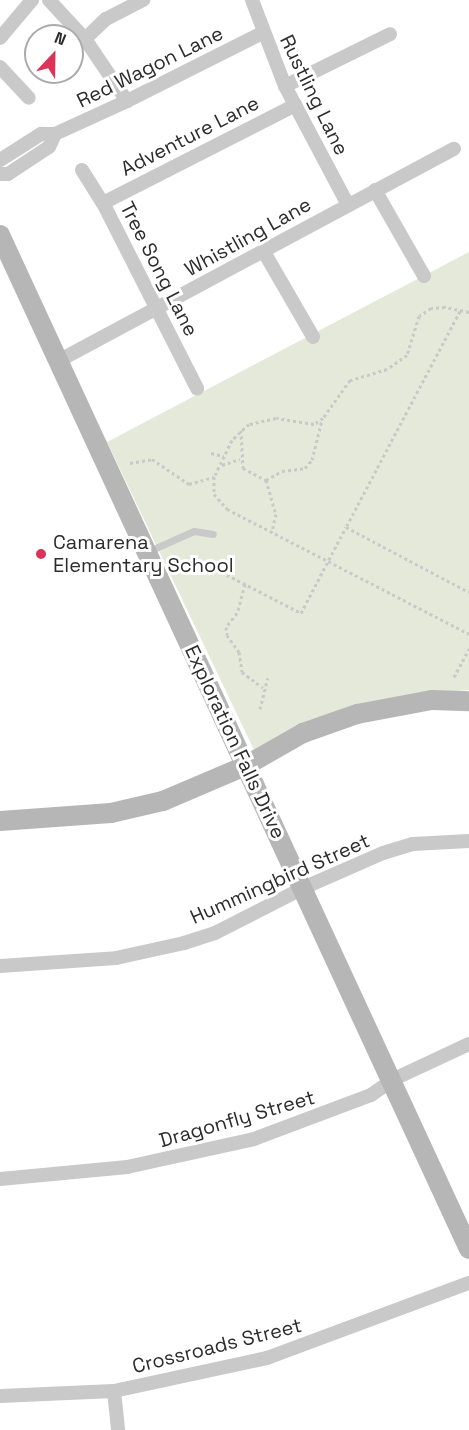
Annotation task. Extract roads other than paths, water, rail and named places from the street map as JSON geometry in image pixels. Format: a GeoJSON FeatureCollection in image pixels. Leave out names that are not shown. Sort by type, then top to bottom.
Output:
{"type":"FeatureCollection","features":[{"type":"Feature","properties":{"kind":"street"},"geometry":{"type":"LineString","coordinates":[[0,38],[32,0]]}},
{"type":"Feature","properties":{"kind":"street"},"geometry":{"type":"LineString","coordinates":[[49,0],[71,24]]}},
{"type":"Feature","properties":{"kind":"street"},"geometry":{"type":"LineString","coordinates":[[127,101],[84,39],[106,19],[144,0]]}},
{"type":"Feature","properties":{"kind":"street","name":"Rustling Lane"},"geometry":{"type":"LineString","coordinates":[[252,0],[262,33],[285,86],[348,205]]}},
{"type":"Feature","properties":{"kind":"street","name":"Red Wagon Lane"},"geometry":{"type":"LineString","coordinates":[[0,160],[41,134],[55,134],[127,101],[262,33]]}},
{"type":"Feature","properties":{"kind":"street"},"geometry":{"type":"LineString","coordinates":[[285,86],[390,34]]}},
{"type":"Feature","properties":{"kind":"street"},"geometry":{"type":"LineString","coordinates":[[0,67],[29,98]]}},
{"type":"Feature","properties":{"kind":"street","name":"Adventure Lane"},"geometry":{"type":"LineString","coordinates":[[103,202],[295,105]]}},
{"type":"Feature","properties":{"kind":"street","name":"Red Wagon Lane"},"geometry":{"type":"LineString","coordinates":[[0,174],[8,174],[49,147],[55,134]]}},
{"type":"Feature","properties":{"kind":"street","name":"Whistling Lane"},"geometry":{"type":"LineString","coordinates":[[60,360],[454,149]]}},
{"type":"Feature","properties":{"kind":"street","name":"Tree Song Lane"},"geometry":{"type":"LineString","coordinates":[[82,170],[103,202],[197,388]]}},
{"type":"Feature","properties":{"kind":"street"},"geometry":{"type":"LineString","coordinates":[[375,190],[424,276]]}},
{"type":"Feature","properties":{"kind":"street","name":"Exploration Falls Drive"},"geometry":{"type":"LineString","coordinates":[[0,235],[60,360],[245,766],[394,1079],[469,1249]]}},
{"type":"Feature","properties":{"kind":"street"},"geometry":{"type":"LineString","coordinates":[[264,252],[313,338]]}},
{"type":"Feature","properties":{"kind":"street"},"geometry":{"type":"LineString","coordinates":[[0,821],[111,813],[163,801],[245,766],[303,733],[357,714],[432,700],[469,701]]}},
{"type":"Feature","properties":{"kind":"street","name":"Hummingbird Street"},"geometry":{"type":"LineString","coordinates":[[0,966],[116,958],[167,947],[215,933],[303,888],[413,844],[469,840]]}},
{"type":"Feature","properties":{"kind":"street","name":"Dragonfly Street"},"geometry":{"type":"LineString","coordinates":[[0,1179],[92,1173],[212,1150],[333,1111],[371,1095],[394,1079],[469,1044]]}},
{"type":"Feature","properties":{"kind":"street","name":"Crossroads Street"},"geometry":{"type":"LineString","coordinates":[[0,1396],[114,1392],[267,1358],[469,1283]]}},
{"type":"Feature","properties":{"kind":"street"},"geometry":{"type":"LineString","coordinates":[[114,1392],[118,1430]]}},
{"type":"Feature","properties":{"kind":"lane"},"geometry":{"type":"LineString","coordinates":[[147,552],[194,531],[213,534]]}},
{"type":"Feature","properties":{"kind":"place","name":"Camarena Elementary School"},"geometry":{"type":"Point","coordinates":[41,554]}}]}
